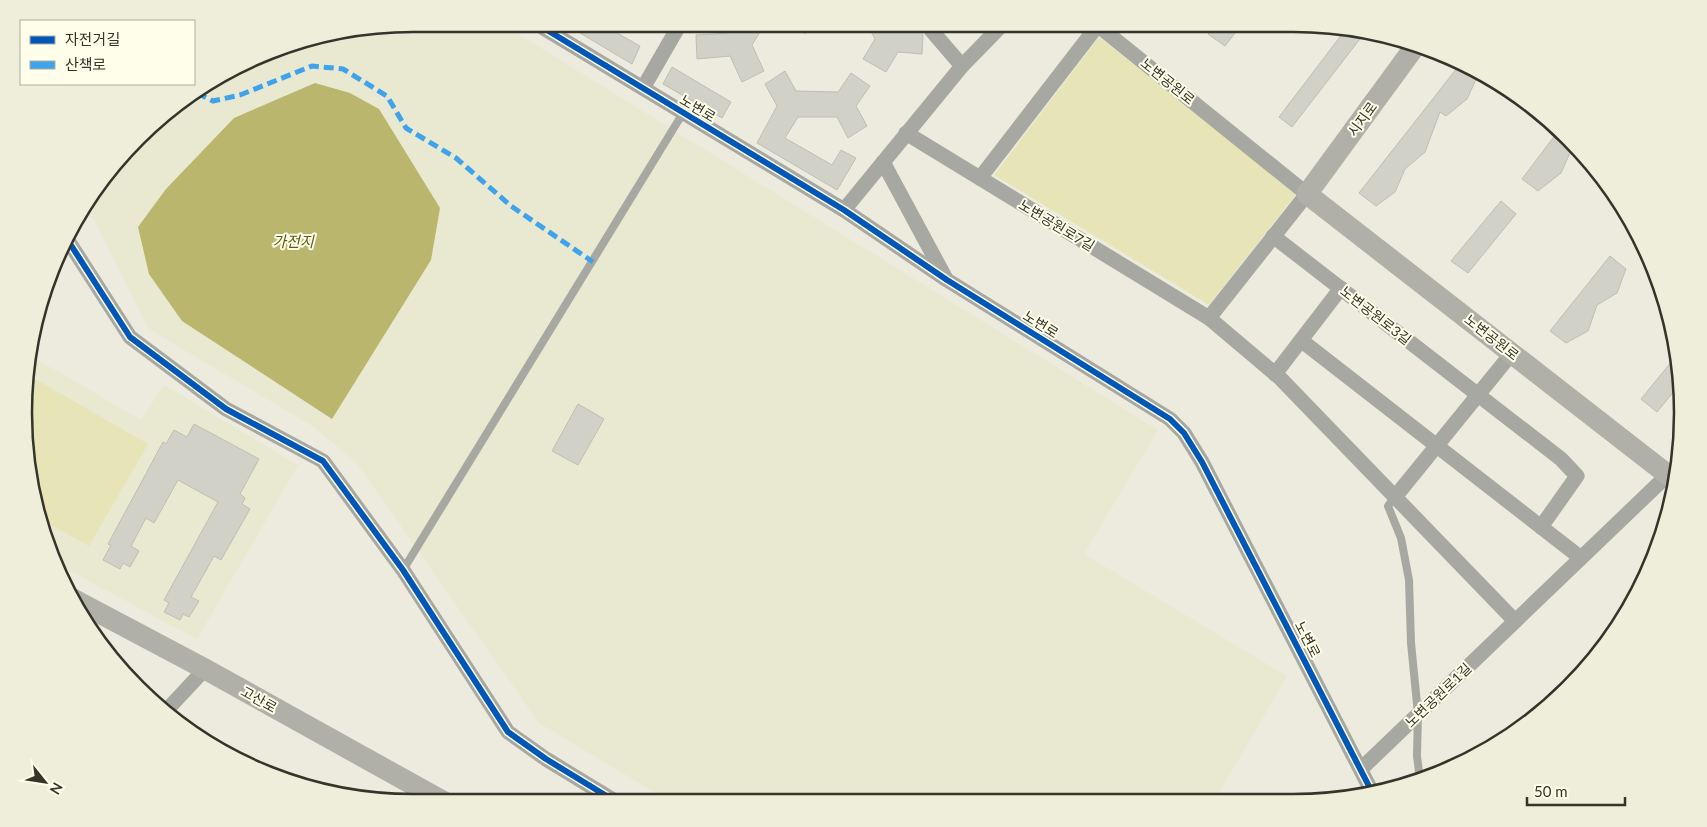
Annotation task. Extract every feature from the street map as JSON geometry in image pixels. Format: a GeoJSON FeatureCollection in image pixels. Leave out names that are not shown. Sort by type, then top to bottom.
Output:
{"type":"FeatureCollection","features":[{"type":"Feature","properties":{"kind":"street","name":"노변로"},"geometry":{"type":"LineString","coordinates":[[551,32],[844,210],[947,280],[1170,419],[1184,433],[1202,462],[1369,787]]}},
{"type":"Feature","properties":{"kind":"street"},"geometry":{"type":"LineString","coordinates":[[643,88],[675,32]]}},
{"type":"Feature","properties":{"kind":"street"},"geometry":{"type":"LineString","coordinates":[[933,32],[962,66]]}},
{"type":"Feature","properties":{"kind":"street"},"geometry":{"type":"LineString","coordinates":[[844,210],[962,66],[995,32]]}},
{"type":"Feature","properties":{"kind":"street","name":"노변공원로"},"geometry":{"type":"LineString","coordinates":[[980,178],[1092,32]]}},
{"type":"Feature","properties":{"kind":"street","name":"노변공원로"},"geometry":{"type":"LineString","coordinates":[[1106,32],[1307,194],[1512,353],[1670,471]]}},
{"type":"Feature","properties":{"kind":"street","name":"시지로"},"geometry":{"type":"LineString","coordinates":[[1307,194],[1411,51]]}},
{"type":"Feature","properties":{"kind":"street","name":"노변공원로7길"},"geometry":{"type":"LineString","coordinates":[[906,133],[1209,318]]}},
{"type":"Feature","properties":{"kind":"street","name":"노변로"},"geometry":{"type":"LineString","coordinates":[[883,162],[947,280]]}},
{"type":"Feature","properties":{"kind":"street"},"geometry":{"type":"LineString","coordinates":[[1307,194],[1209,318],[1275,374],[1515,622]]}},
{"type":"Feature","properties":{"kind":"street","name":"노변공원로3길"},"geometry":{"type":"LineString","coordinates":[[1273,236],[1561,459],[1577,476],[1541,527]]}},
{"type":"Feature","properties":{"kind":"street"},"geometry":{"type":"LineString","coordinates":[[71,247],[130,336],[226,409],[323,461],[402,570],[508,732],[546,759],[605,794]]}},
{"type":"Feature","properties":{"kind":"street"},"geometry":{"type":"LineString","coordinates":[[1275,374],[1341,288]]}},
{"type":"Feature","properties":{"kind":"street"},"geometry":{"type":"LineString","coordinates":[[1302,341],[1581,558]]}},
{"type":"Feature","properties":{"kind":"street"},"geometry":{"type":"LineString","coordinates":[[1395,497],[1512,353]]}},
{"type":"Feature","properties":{"kind":"street","name":"노변공원로1길"},"geometry":{"type":"LineString","coordinates":[[1361,769],[1581,558],[1668,479]]}},
{"type":"Feature","properties":{"kind":"street","name":"고산로"},"geometry":{"type":"LineString","coordinates":[[85,605],[205,668],[430,794]]}},
{"type":"Feature","properties":{"kind":"street"},"geometry":{"type":"LineString","coordinates":[[170,706],[205,668]]}},
{"type":"Feature","properties":{"kind":"lane"},"geometry":{"type":"LineString","coordinates":[[402,570],[683,113]]}},
{"type":"Feature","properties":{"kind":"lane"},"geometry":{"type":"LineString","coordinates":[[1395,497],[1388,506],[1401,538],[1409,580],[1411,643],[1418,714],[1417,756],[1419,773]]}},
{"type":"Feature","properties":{"kind":"shaded area"},"geometry":{"type":"Polygon","coordinates":[[[414,32],[515,32],[1158,430],[1084,554],[1287,676],[1218,794],[658,794],[539,723],[356,462],[314,427],[149,329],[94,219],[89,215],[97,202],[127,162],[144,144],[182,111],[245,72],[315,45],[364,36],[414,32]]]}},
{"type":"Feature","properties":{"kind":"shaded area"},"geometry":{"type":"Polygon","coordinates":[[[1099,37],[1297,193],[1209,305],[994,175],[1099,37]]]}},
{"type":"Feature","properties":{"kind":"shaded area"},"geometry":{"type":"Polygon","coordinates":[[[37,359],[141,420],[164,385],[298,465],[197,639],[66,569],[45,512],[36,463],[32,414],[37,359]]]}},
{"type":"Feature","properties":{"kind":"shaded area"},"geometry":{"type":"Polygon","coordinates":[[[34,378],[148,444],[89,546],[49,524],[45,512],[33,438],[32,414],[34,378]]]}},
{"type":"Feature","properties":{"kind":"water","name":"가전지"},"geometry":{"type":"Polygon","coordinates":[[[315,83],[350,93],[379,109],[440,208],[431,260],[332,419],[182,321],[149,274],[138,227],[166,189],[234,118],[315,83]]]}},
{"type":"Feature","properties":{"kind":"building"},"geometry":{"type":"Polygon","coordinates":[[[615,32],[640,46],[632,64],[580,33],[615,32]]]}},
{"type":"Feature","properties":{"kind":"building"},"geometry":{"type":"Polygon","coordinates":[[[760,32],[752,45],[764,71],[742,82],[730,56],[697,59],[696,35],[760,32]]]}},
{"type":"Feature","properties":{"kind":"building"},"geometry":{"type":"Polygon","coordinates":[[[871,32],[921,32],[923,35],[922,54],[898,52],[886,72],[863,59],[875,39],[871,32]]]}},
{"type":"Feature","properties":{"kind":"building"},"geometry":{"type":"Polygon","coordinates":[[[1210,32],[1236,32],[1225,46],[1208,34],[1210,32]]]}},
{"type":"Feature","properties":{"kind":"building"},"geometry":{"type":"Polygon","coordinates":[[[1341,36],[1360,39],[1292,127],[1279,117],[1341,36]]]}},
{"type":"Feature","properties":{"kind":"building"},"geometry":{"type":"Polygon","coordinates":[[[672,67],[731,102],[722,118],[663,84],[672,67]]]}},
{"type":"Feature","properties":{"kind":"building"},"geometry":{"type":"Polygon","coordinates":[[[1456,69],[1476,80],[1467,99],[1446,116],[1440,112],[1425,152],[1405,169],[1395,192],[1376,206],[1359,193],[1456,69]]]}},
{"type":"Feature","properties":{"kind":"building"},"geometry":{"type":"Polygon","coordinates":[[[785,71],[796,91],[838,92],[851,73],[870,86],[856,106],[867,126],[848,138],[837,117],[798,117],[785,138],[832,165],[841,150],[856,158],[837,190],[757,143],[777,106],[765,84],[785,71]]]}},
{"type":"Feature","properties":{"kind":"building"},"geometry":{"type":"Polygon","coordinates":[[[1554,136],[1570,152],[1561,173],[1538,191],[1522,179],[1554,136]]]}},
{"type":"Feature","properties":{"kind":"building"},"geometry":{"type":"Polygon","coordinates":[[[1501,201],[1516,214],[1468,273],[1451,261],[1501,201]]]}},
{"type":"Feature","properties":{"kind":"building"},"geometry":{"type":"Polygon","coordinates":[[[1610,256],[1626,269],[1617,293],[1597,305],[1588,331],[1566,343],[1550,331],[1610,256]]]}},
{"type":"Feature","properties":{"kind":"building"},"geometry":{"type":"Polygon","coordinates":[[[1671,363],[1674,391],[1657,412],[1641,399],[1671,363]]]}},
{"type":"Feature","properties":{"kind":"building"},"geometry":{"type":"Polygon","coordinates":[[[578,404],[604,419],[578,465],[552,451],[578,404]]]}},
{"type":"Feature","properties":{"kind":"building"},"geometry":{"type":"Polygon","coordinates":[[[194,424],[259,459],[240,494],[245,498],[242,504],[250,509],[221,560],[214,556],[191,597],[199,601],[189,617],[183,614],[180,620],[164,612],[169,603],[164,600],[218,502],[178,480],[154,523],[146,518],[131,546],[139,551],[130,567],[123,563],[120,569],[103,560],[111,545],[108,544],[163,442],[166,444],[174,430],[187,437],[194,424]]]}},
{"type":"Feature","properties":{"kind":"marked path"},"geometry":{"type":"LineString","coordinates":[[203,96],[213,101],[240,95],[312,66],[343,69],[387,96],[406,128],[456,158],[511,206],[593,262]]}},
{"type":"Feature","properties":{"kind":"cycle path"},"geometry":{"type":"LineString","coordinates":[[550,32],[844,210],[947,280],[1170,419],[1184,433],[1202,462],[1369,787]]}},
{"type":"Feature","properties":{"kind":"cycle path"},"geometry":{"type":"LineString","coordinates":[[72,246],[130,337],[226,409],[323,461],[403,570],[508,732],[546,759],[603,794]]}}]}
